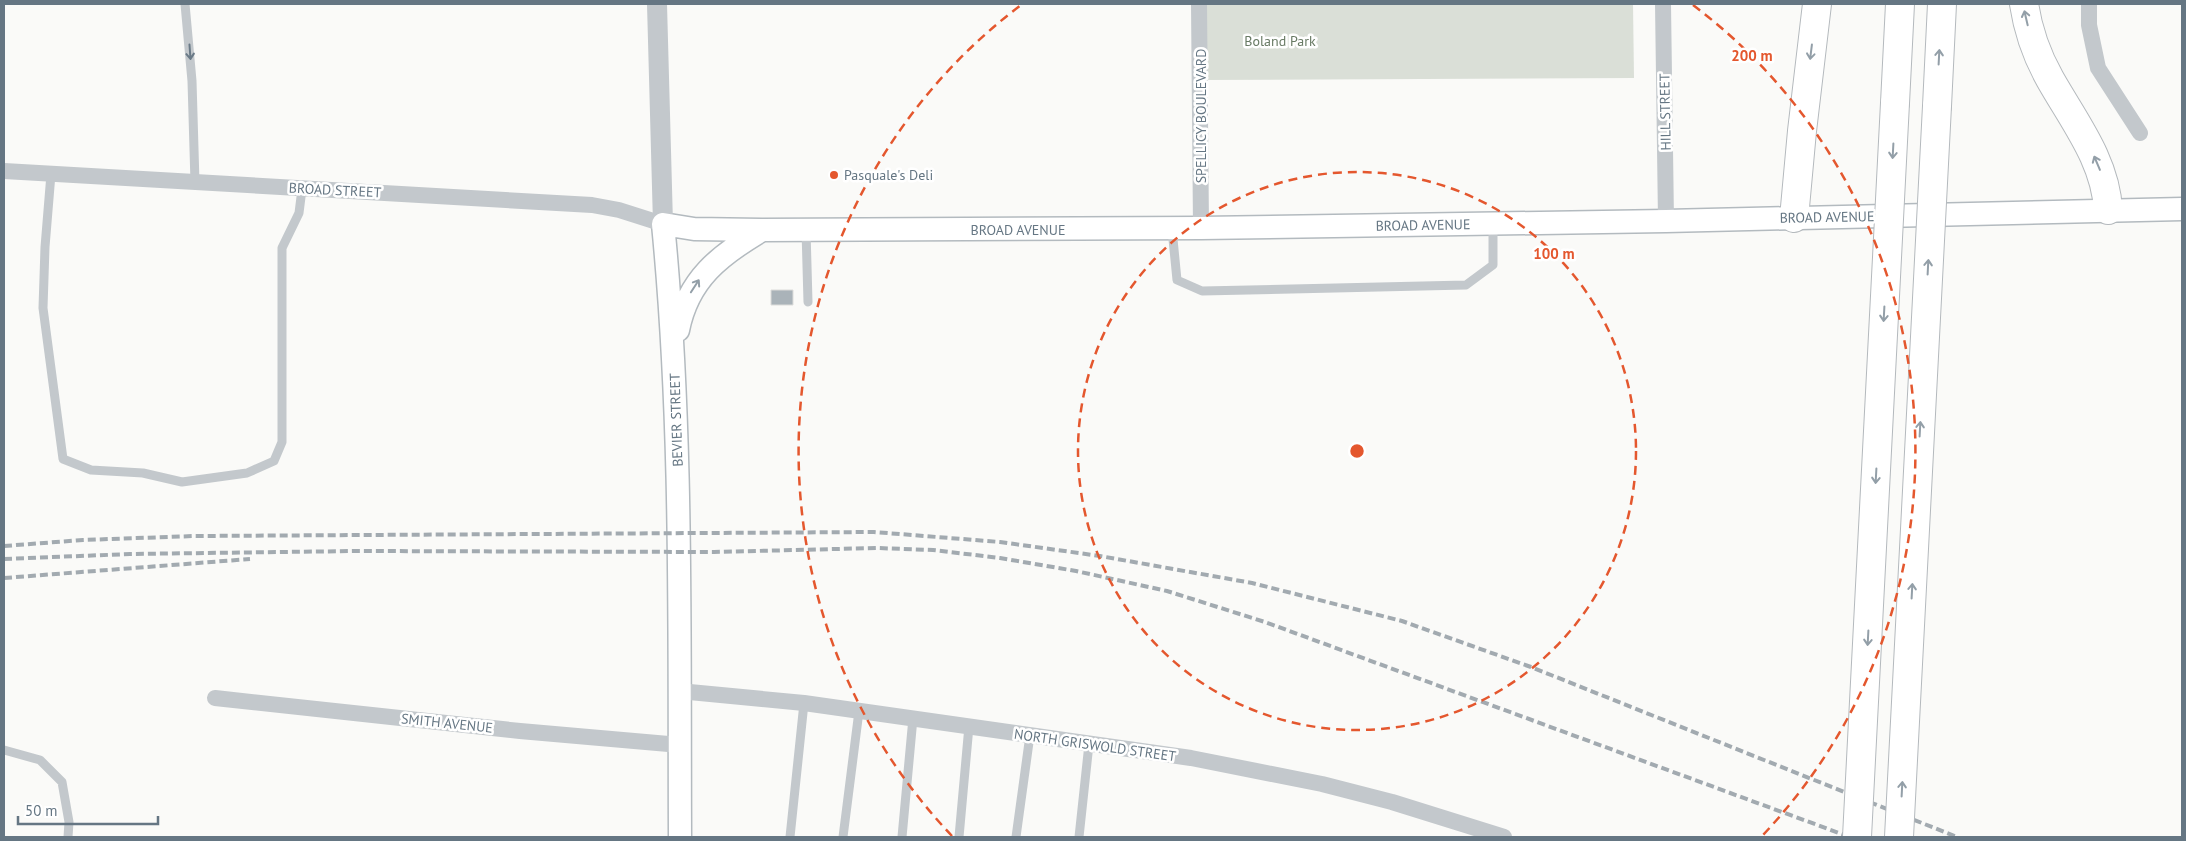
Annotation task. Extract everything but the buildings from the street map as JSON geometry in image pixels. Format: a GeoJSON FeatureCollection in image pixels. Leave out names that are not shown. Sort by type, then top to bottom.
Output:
{"type":"FeatureCollection","features":[{"type":"Feature","properties":{"kind":"highway"},"geometry":{"type":"LineString","coordinates":[[1794,218],[1817,4]]}},
{"type":"Feature","properties":{"kind":"highway"},"geometry":{"type":"LineString","coordinates":[[1857,837],[1900,4]]}},
{"type":"Feature","properties":{"kind":"highway"},"geometry":{"type":"LineString","coordinates":[[1899,837],[1942,4]]}},
{"type":"Feature","properties":{"kind":"highway"},"geometry":{"type":"LineString","coordinates":[[2024,4],[2029,28],[2042,62],[2098,163],[2106,188],[2108,210]]}},
{"type":"Feature","properties":{"kind":"main road","name":"BROAD AVENUE"},"geometry":{"type":"LineString","coordinates":[[663,224],[694,229],[762,230],[1172,229],[1666,221],[2182,209]]}},
{"type":"Feature","properties":{"kind":"main road","name":"BEVIER STREET"},"geometry":{"type":"LineString","coordinates":[[663,224],[674,365],[678,471],[680,837]]}},
{"type":"Feature","properties":{"kind":"main road"},"geometry":{"type":"LineString","coordinates":[[674,365],[680,317],[689,296],[700,278],[708,268],[732,249],[762,230]]}},
{"type":"Feature","properties":{"kind":"street","name":"BEVIER STREET"},"geometry":{"type":"LineString","coordinates":[[657,4],[663,224]]}},
{"type":"Feature","properties":{"kind":"street","name":"SPELLICY BOULEVARD"},"geometry":{"type":"LineString","coordinates":[[1200,4],[1201,228]]}},
{"type":"Feature","properties":{"kind":"street","name":"HILL STREET"},"geometry":{"type":"LineString","coordinates":[[1663,4],[1666,221]]}},
{"type":"Feature","properties":{"kind":"street"},"geometry":{"type":"LineString","coordinates":[[2089,4],[2089,25],[2098,68],[2140,133]]}},
{"type":"Feature","properties":{"kind":"street","name":"BROAD STREET"},"geometry":{"type":"LineString","coordinates":[[4,171],[592,205],[619,210],[663,224]]}},
{"type":"Feature","properties":{"kind":"street","name":"NORTH GRISWOLD STREET"},"geometry":{"type":"LineString","coordinates":[[679,691],[804,703],[1191,758],[1322,784],[1392,802],[1504,837]]}},
{"type":"Feature","properties":{"kind":"street","name":"SMITH AVENUE"},"geometry":{"type":"LineString","coordinates":[[215,698],[520,731],[680,745]]}},
{"type":"Feature","properties":{"kind":"lane"},"geometry":{"type":"LineString","coordinates":[[185,4],[192,80],[195,183]]}},
{"type":"Feature","properties":{"kind":"lane"},"geometry":{"type":"LineString","coordinates":[[51,174],[45,247],[43,308],[63,459],[91,470],[143,474],[182,482],[247,473],[274,461],[282,442],[282,248],[299,213],[302,189]]}},
{"type":"Feature","properties":{"kind":"lane"},"geometry":{"type":"LineString","coordinates":[[1172,229],[1177,280],[1202,291],[1466,285],[1493,265],[1493,224]]}},
{"type":"Feature","properties":{"kind":"lane"},"geometry":{"type":"LineString","coordinates":[[806,230],[808,302]]}},
{"type":"Feature","properties":{"kind":"lane"},"geometry":{"type":"LineString","coordinates":[[790,837],[804,703]]}},
{"type":"Feature","properties":{"kind":"lane"},"geometry":{"type":"LineString","coordinates":[[844,837],[859,711]]}},
{"type":"Feature","properties":{"kind":"lane"},"geometry":{"type":"LineString","coordinates":[[902,837],[913,718]]}},
{"type":"Feature","properties":{"kind":"lane"},"geometry":{"type":"LineString","coordinates":[[959,837],[969,726]]}},
{"type":"Feature","properties":{"kind":"lane"},"geometry":{"type":"LineString","coordinates":[[1016,837],[1030,735]]}},
{"type":"Feature","properties":{"kind":"lane"},"geometry":{"type":"LineString","coordinates":[[1079,837],[1089,744]]}},
{"type":"Feature","properties":{"kind":"lane"},"geometry":{"type":"LineString","coordinates":[[4,750],[40,760],[62,782],[69,822],[68,837]]}},
{"type":"Feature","properties":{"kind":"green space","name":"Boland Park"},"geometry":{"type":"Polygon","coordinates":[[[1199,4],[1633,4],[1634,78],[1201,80],[1199,4]]]}},
{"type":"Feature","properties":{"kind":"railway"},"geometry":{"type":"LineString","coordinates":[[4,546],[83,540],[195,536],[874,532],[1000,542],[1100,556],[1252,583],[1402,621],[1531,667],[1957,837]]}},
{"type":"Feature","properties":{"kind":"railway"},"geometry":{"type":"LineString","coordinates":[[4,559],[130,554],[357,551],[714,552],[877,548],[933,550],[1000,558],[1076,571],[1167,591],[1265,622],[1850,837]]}},
{"type":"Feature","properties":{"kind":"railway"},"geometry":{"type":"LineString","coordinates":[[4,578],[250,559]]}},
{"type":"Feature","properties":{"kind":"place","name":"Pasquale's Deli"},"geometry":{"type":"Point","coordinates":[834,175]}}]}
